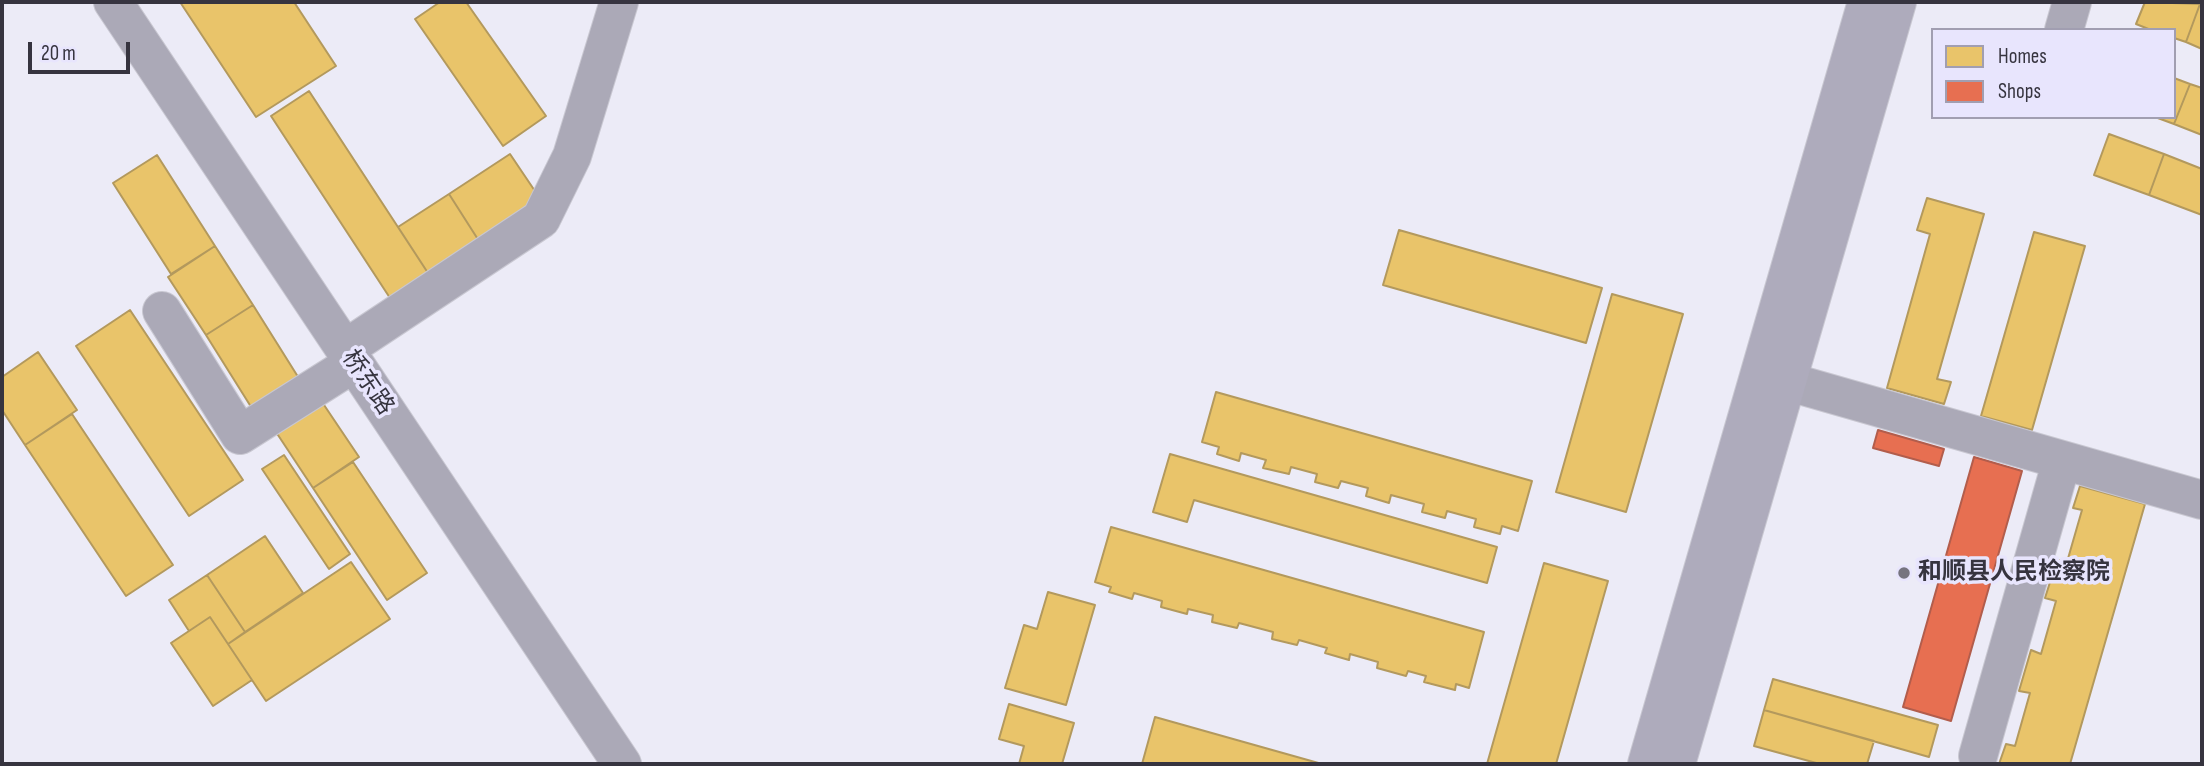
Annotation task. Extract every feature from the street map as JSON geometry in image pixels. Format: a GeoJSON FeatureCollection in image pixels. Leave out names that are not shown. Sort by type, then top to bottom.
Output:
{"type":"FeatureCollection","features":[{"type":"Feature","properties":{"kind":"main road"},"geometry":{"type":"LineString","coordinates":[[1647,764],[1867,2]]}},
{"type":"Feature","properties":{"kind":"main road"},"geometry":{"type":"LineString","coordinates":[[1676,764],[1897,2]]}},
{"type":"Feature","properties":{"kind":"street","name":"桥东路"},"geometry":{"type":"LineString","coordinates":[[113,2],[622,764]]}},
{"type":"Feature","properties":{"kind":"street"},"geometry":{"type":"LineString","coordinates":[[162,311],[240,435],[541,219],[572,156],[619,2]]}},
{"type":"Feature","properties":{"kind":"street"},"geometry":{"type":"LineString","coordinates":[[2064,28],[2071,2]]}},
{"type":"Feature","properties":{"kind":"street"},"geometry":{"type":"LineString","coordinates":[[1786,381],[2202,500]]}},
{"type":"Feature","properties":{"kind":"street"},"geometry":{"type":"LineString","coordinates":[[1978,756],[2062,460]]}},
{"type":"Feature","properties":{"kind":"building: Homes"},"geometry":{"type":"Polygon","coordinates":[[[180,2],[294,2],[336,66],[256,117],[180,2]]]}},
{"type":"Feature","properties":{"kind":"building: Homes"},"geometry":{"type":"Polygon","coordinates":[[[440,2],[466,2],[546,116],[503,146],[415,19],[440,2]]]}},
{"type":"Feature","properties":{"kind":"building: Homes"},"geometry":{"type":"Polygon","coordinates":[[[2145,2],[2200,4],[2186,42],[2176,39],[2176,28],[2146,28],[2136,24],[2145,2]]]}},
{"type":"Feature","properties":{"kind":"building: Homes"},"geometry":{"type":"Polygon","coordinates":[[[2200,4],[2202,5],[2202,49],[2186,42],[2200,4]]]}},
{"type":"Feature","properties":{"kind":"building: Homes"},"geometry":{"type":"Polygon","coordinates":[[[2176,79],[2190,84],[2176,119],[2176,79]]]}},
{"type":"Feature","properties":{"kind":"building: Homes"},"geometry":{"type":"Polygon","coordinates":[[[2190,84],[2202,88],[2202,135],[2174,124],[2190,84]]]}},
{"type":"Feature","properties":{"kind":"building: Homes"},"geometry":{"type":"Polygon","coordinates":[[[309,91],[428,273],[390,298],[271,116],[309,91]]]}},
{"type":"Feature","properties":{"kind":"building: Homes"},"geometry":{"type":"Polygon","coordinates":[[[2160,119],[2176,119],[2174,124],[2160,119]]]}},
{"type":"Feature","properties":{"kind":"building: Homes"},"geometry":{"type":"Polygon","coordinates":[[[2109,134],[2164,154],[2149,195],[2094,175],[2109,134]]]}},
{"type":"Feature","properties":{"kind":"building: Homes"},"geometry":{"type":"Polygon","coordinates":[[[510,154],[541,200],[479,241],[449,194],[510,154]]]}},
{"type":"Feature","properties":{"kind":"building: Homes"},"geometry":{"type":"Polygon","coordinates":[[[2164,154],[2202,169],[2202,215],[2149,195],[2164,154]]]}},
{"type":"Feature","properties":{"kind":"building: Homes"},"geometry":{"type":"Polygon","coordinates":[[[157,155],[215,246],[171,274],[113,183],[157,155]]]}},
{"type":"Feature","properties":{"kind":"building: Homes"},"geometry":{"type":"Polygon","coordinates":[[[449,194],[479,241],[428,273],[398,227],[449,194]]]}},
{"type":"Feature","properties":{"kind":"building: Homes"},"geometry":{"type":"Polygon","coordinates":[[[1927,198],[1984,214],[1937,379],[1951,382],[1944,404],[1887,388],[1930,234],[1917,230],[1927,198]]]}},
{"type":"Feature","properties":{"kind":"building: Homes"},"geometry":{"type":"Polygon","coordinates":[[[1399,230],[1602,288],[1586,343],[1383,285],[1399,230]]]}},
{"type":"Feature","properties":{"kind":"building: Homes"},"geometry":{"type":"Polygon","coordinates":[[[2034,232],[2085,246],[2032,430],[1981,416],[2034,232]]]}},
{"type":"Feature","properties":{"kind":"building: Homes"},"geometry":{"type":"Polygon","coordinates":[[[215,246],[253,305],[206,335],[168,277],[215,246]]]}},
{"type":"Feature","properties":{"kind":"building: Homes"},"geometry":{"type":"Polygon","coordinates":[[[1612,294],[1683,314],[1626,512],[1556,492],[1612,294]]]}},
{"type":"Feature","properties":{"kind":"building: Homes"},"geometry":{"type":"Polygon","coordinates":[[[253,305],[300,380],[253,410],[206,335],[253,305]]]}},
{"type":"Feature","properties":{"kind":"building: Homes"},"geometry":{"type":"Polygon","coordinates":[[[130,310],[243,480],[189,516],[76,346],[130,310]]]}},
{"type":"Feature","properties":{"kind":"building: Homes"},"geometry":{"type":"Polygon","coordinates":[[[38,352],[77,410],[25,445],[2,410],[2,377],[38,352]]]}},
{"type":"Feature","properties":{"kind":"building: Homes"},"geometry":{"type":"Polygon","coordinates":[[[1216,392],[1532,481],[1518,531],[1502,526],[1500,534],[1474,527],[1476,519],[1447,511],[1445,518],[1422,512],[1424,504],[1391,495],[1389,503],[1366,496],[1368,488],[1341,481],[1338,488],[1315,482],[1317,474],[1291,467],[1289,474],[1263,468],[1266,460],[1241,453],[1239,461],[1217,454],[1219,447],[1202,442],[1216,392]]]}},
{"type":"Feature","properties":{"kind":"building: Homes"},"geometry":{"type":"Polygon","coordinates":[[[320,399],[359,457],[313,488],[274,429],[320,399]]]}},
{"type":"Feature","properties":{"kind":"building: Homes"},"geometry":{"type":"Polygon","coordinates":[[[72,414],[173,565],[126,596],[25,445],[72,414]]]}},
{"type":"Feature","properties":{"kind":"building: Homes"},"geometry":{"type":"Polygon","coordinates":[[[1170,454],[1497,547],[1487,583],[1194,500],[1187,522],[1153,512],[1170,454]]]}},
{"type":"Feature","properties":{"kind":"building: Homes"},"geometry":{"type":"Polygon","coordinates":[[[284,455],[350,554],[329,569],[262,469],[284,455]]]}},
{"type":"Feature","properties":{"kind":"building: Homes"},"geometry":{"type":"Polygon","coordinates":[[[353,462],[427,573],[387,600],[313,488],[353,462]]]}},
{"type":"Feature","properties":{"kind":"building: Homes"},"geometry":{"type":"Polygon","coordinates":[[[2080,486],[2145,504],[2070,764],[1999,764],[2006,744],[2015,746],[2030,693],[2019,691],[2031,650],[2041,654],[2056,601],[2045,598],[2057,560],[2067,562],[2082,510],[2073,508],[2080,486]]]}},
{"type":"Feature","properties":{"kind":"building: Homes"},"geometry":{"type":"Polygon","coordinates":[[[1111,527],[1484,632],[1469,688],[1456,684],[1455,690],[1424,682],[1426,676],[1408,671],[1406,676],[1377,668],[1378,662],[1350,654],[1349,660],[1325,653],[1327,648],[1299,640],[1297,645],[1272,639],[1273,632],[1239,623],[1237,628],[1212,622],[1213,615],[1188,609],[1187,614],[1161,607],[1162,601],[1134,593],[1132,599],[1109,592],[1111,587],[1095,582],[1111,527]]]}},
{"type":"Feature","properties":{"kind":"building: Homes"},"geometry":{"type":"Polygon","coordinates":[[[265,536],[303,593],[245,632],[207,575],[265,536]]]}},
{"type":"Feature","properties":{"kind":"building: Homes"},"geometry":{"type":"Polygon","coordinates":[[[351,562],[390,619],[266,701],[228,644],[351,562]]]}},
{"type":"Feature","properties":{"kind":"building: Homes"},"geometry":{"type":"Polygon","coordinates":[[[1544,563],[1608,581],[1556,764],[1487,764],[1544,563]]]}},
{"type":"Feature","properties":{"kind":"building: Homes"},"geometry":{"type":"Polygon","coordinates":[[[207,575],[245,632],[228,644],[210,617],[189,631],[169,600],[207,575]]]}},
{"type":"Feature","properties":{"kind":"building: Homes"},"geometry":{"type":"Polygon","coordinates":[[[1048,592],[1095,605],[1066,705],[1005,688],[1024,625],[1037,629],[1048,592]]]}},
{"type":"Feature","properties":{"kind":"building: Homes"},"geometry":{"type":"Polygon","coordinates":[[[210,617],[252,680],[213,706],[171,643],[210,617]]]}},
{"type":"Feature","properties":{"kind":"building: Homes"},"geometry":{"type":"Polygon","coordinates":[[[1773,679],[1938,725],[1929,757],[1764,710],[1773,679]]]}},
{"type":"Feature","properties":{"kind":"building: Homes"},"geometry":{"type":"Polygon","coordinates":[[[1009,704],[1074,723],[1062,764],[1019,764],[1024,746],[999,739],[1009,704]]]}},
{"type":"Feature","properties":{"kind":"building: Homes"},"geometry":{"type":"Polygon","coordinates":[[[1764,710],[1874,741],[1867,764],[1820,764],[1754,746],[1764,710]]]}},
{"type":"Feature","properties":{"kind":"building: Homes"},"geometry":{"type":"Polygon","coordinates":[[[1155,717],[1322,764],[1142,764],[1155,717]]]}},
{"type":"Feature","properties":{"kind":"building: Shops"},"geometry":{"type":"Polygon","coordinates":[[[1878,430],[1944,449],[1939,466],[1873,448],[1878,430]]]}},
{"type":"Feature","properties":{"kind":"building: Shops"},"geometry":{"type":"Polygon","coordinates":[[[1974,457],[2022,471],[1951,721],[1903,707],[1974,457]]]}},
{"type":"Feature","properties":{"kind":"place","name":"和顺县人民检察院"},"geometry":{"type":"Point","coordinates":[1904,573]}}]}
